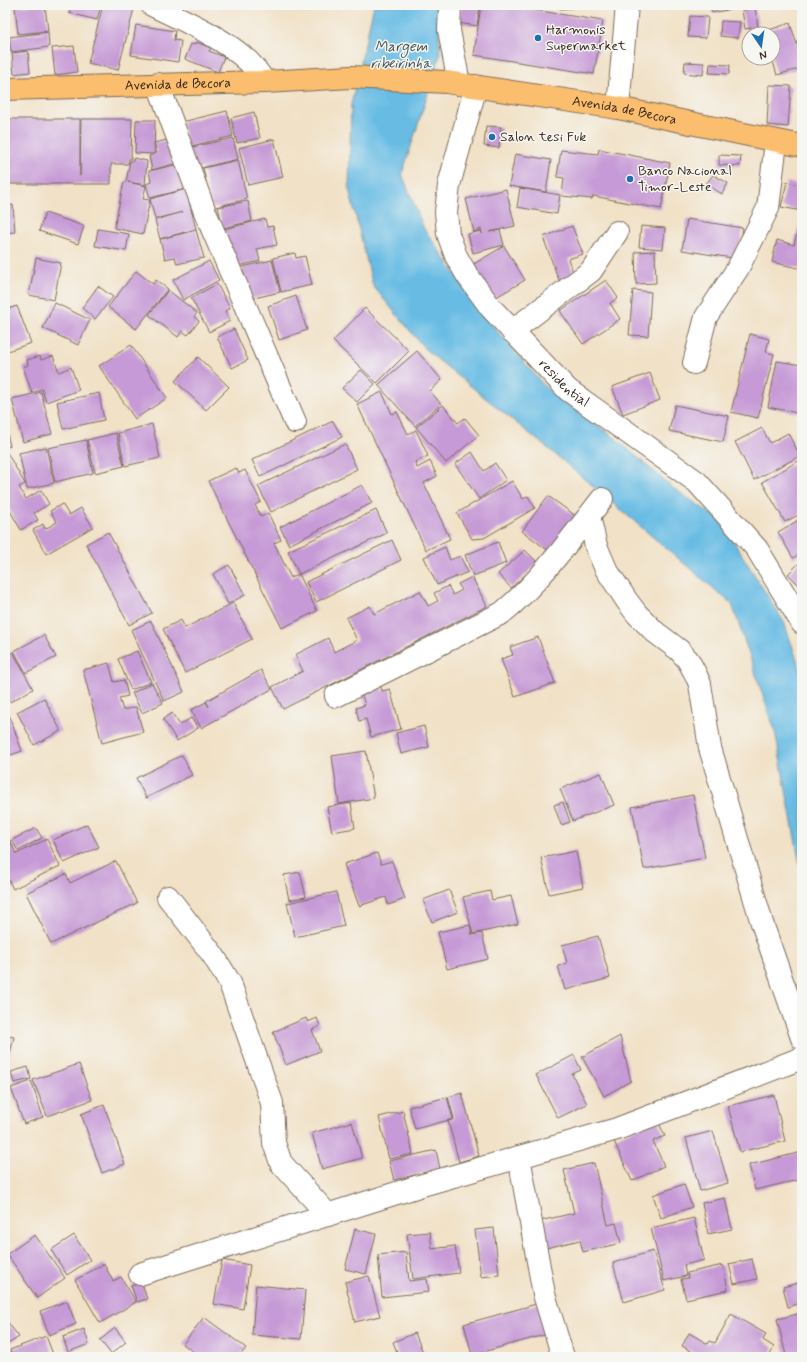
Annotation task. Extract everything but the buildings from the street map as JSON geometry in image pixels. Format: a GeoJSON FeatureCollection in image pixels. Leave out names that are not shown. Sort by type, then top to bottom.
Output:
{"type":"FeatureCollection","features":[{"type":"Feature","properties":{"kind":"main road","name":"Avenida de Becora"},"geometry":{"type":"LineString","coordinates":[[5,89],[265,82],[351,77],[460,84],[618,108],[776,142],[802,146]]}},
{"type":"Feature","properties":{"kind":"street"},"geometry":{"type":"LineString","coordinates":[[152,5],[201,30],[227,46],[247,60],[265,82]]}},
{"type":"Feature","properties":{"kind":"street"},"geometry":{"type":"LineString","coordinates":[[450,5],[449,30],[460,84]]}},
{"type":"Feature","properties":{"kind":"street"},"geometry":{"type":"LineString","coordinates":[[618,108],[626,5]]}},
{"type":"Feature","properties":{"kind":"street"},"geometry":{"type":"LineString","coordinates":[[158,84],[205,212],[296,422]]}},
{"type":"Feature","properties":{"kind":"street","name":"residential"},"geometry":{"type":"LineString","coordinates":[[460,84],[446,212],[448,234],[456,256],[467,275],[491,308],[568,390],[697,482],[757,549],[802,622]]}},
{"type":"Feature","properties":{"kind":"street"},"geometry":{"type":"LineString","coordinates":[[694,363],[706,317],[738,268],[768,208],[776,142]]}},
{"type":"Feature","properties":{"kind":"street"},"geometry":{"type":"LineString","coordinates":[[512,331],[591,271],[617,232]]}},
{"type":"Feature","properties":{"kind":"street"},"geometry":{"type":"LineString","coordinates":[[336,696],[502,613],[513,604],[538,577],[596,508],[596,546],[606,569],[627,601],[655,632],[679,650],[688,660],[700,684],[710,748],[762,923],[802,1038]]}},
{"type":"Feature","properties":{"kind":"street"},"geometry":{"type":"LineString","coordinates":[[168,897],[213,955],[230,984],[272,1103],[274,1143],[281,1163],[328,1215]]}},
{"type":"Feature","properties":{"kind":"street"},"geometry":{"type":"LineString","coordinates":[[140,1274],[419,1186],[617,1128],[802,1058]]}},
{"type":"Feature","properties":{"kind":"street"},"geometry":{"type":"LineString","coordinates":[[519,1157],[544,1294],[563,1357]]}},
{"type":"Feature","properties":{"kind":"water","name":"Margem ribeirinha"},"geometry":{"type":"Polygon","coordinates":[[[374,5],[438,5],[440,56],[402,174],[424,229],[487,319],[547,389],[615,438],[673,488],[720,520],[784,622],[802,674],[802,876],[775,731],[732,604],[556,455],[426,350],[373,286],[349,189],[351,105],[374,5]]]}},
{"type":"Feature","properties":{"kind":"place","name":"Harmonis Supermarket"},"geometry":{"type":"Point","coordinates":[538,38]}},
{"type":"Feature","properties":{"kind":"place","name":"Salon tesi Fuk"},"geometry":{"type":"Point","coordinates":[492,137]}},
{"type":"Feature","properties":{"kind":"place","name":"Banco Nacional Timor-Leste"},"geometry":{"type":"Point","coordinates":[630,179]}}]}
